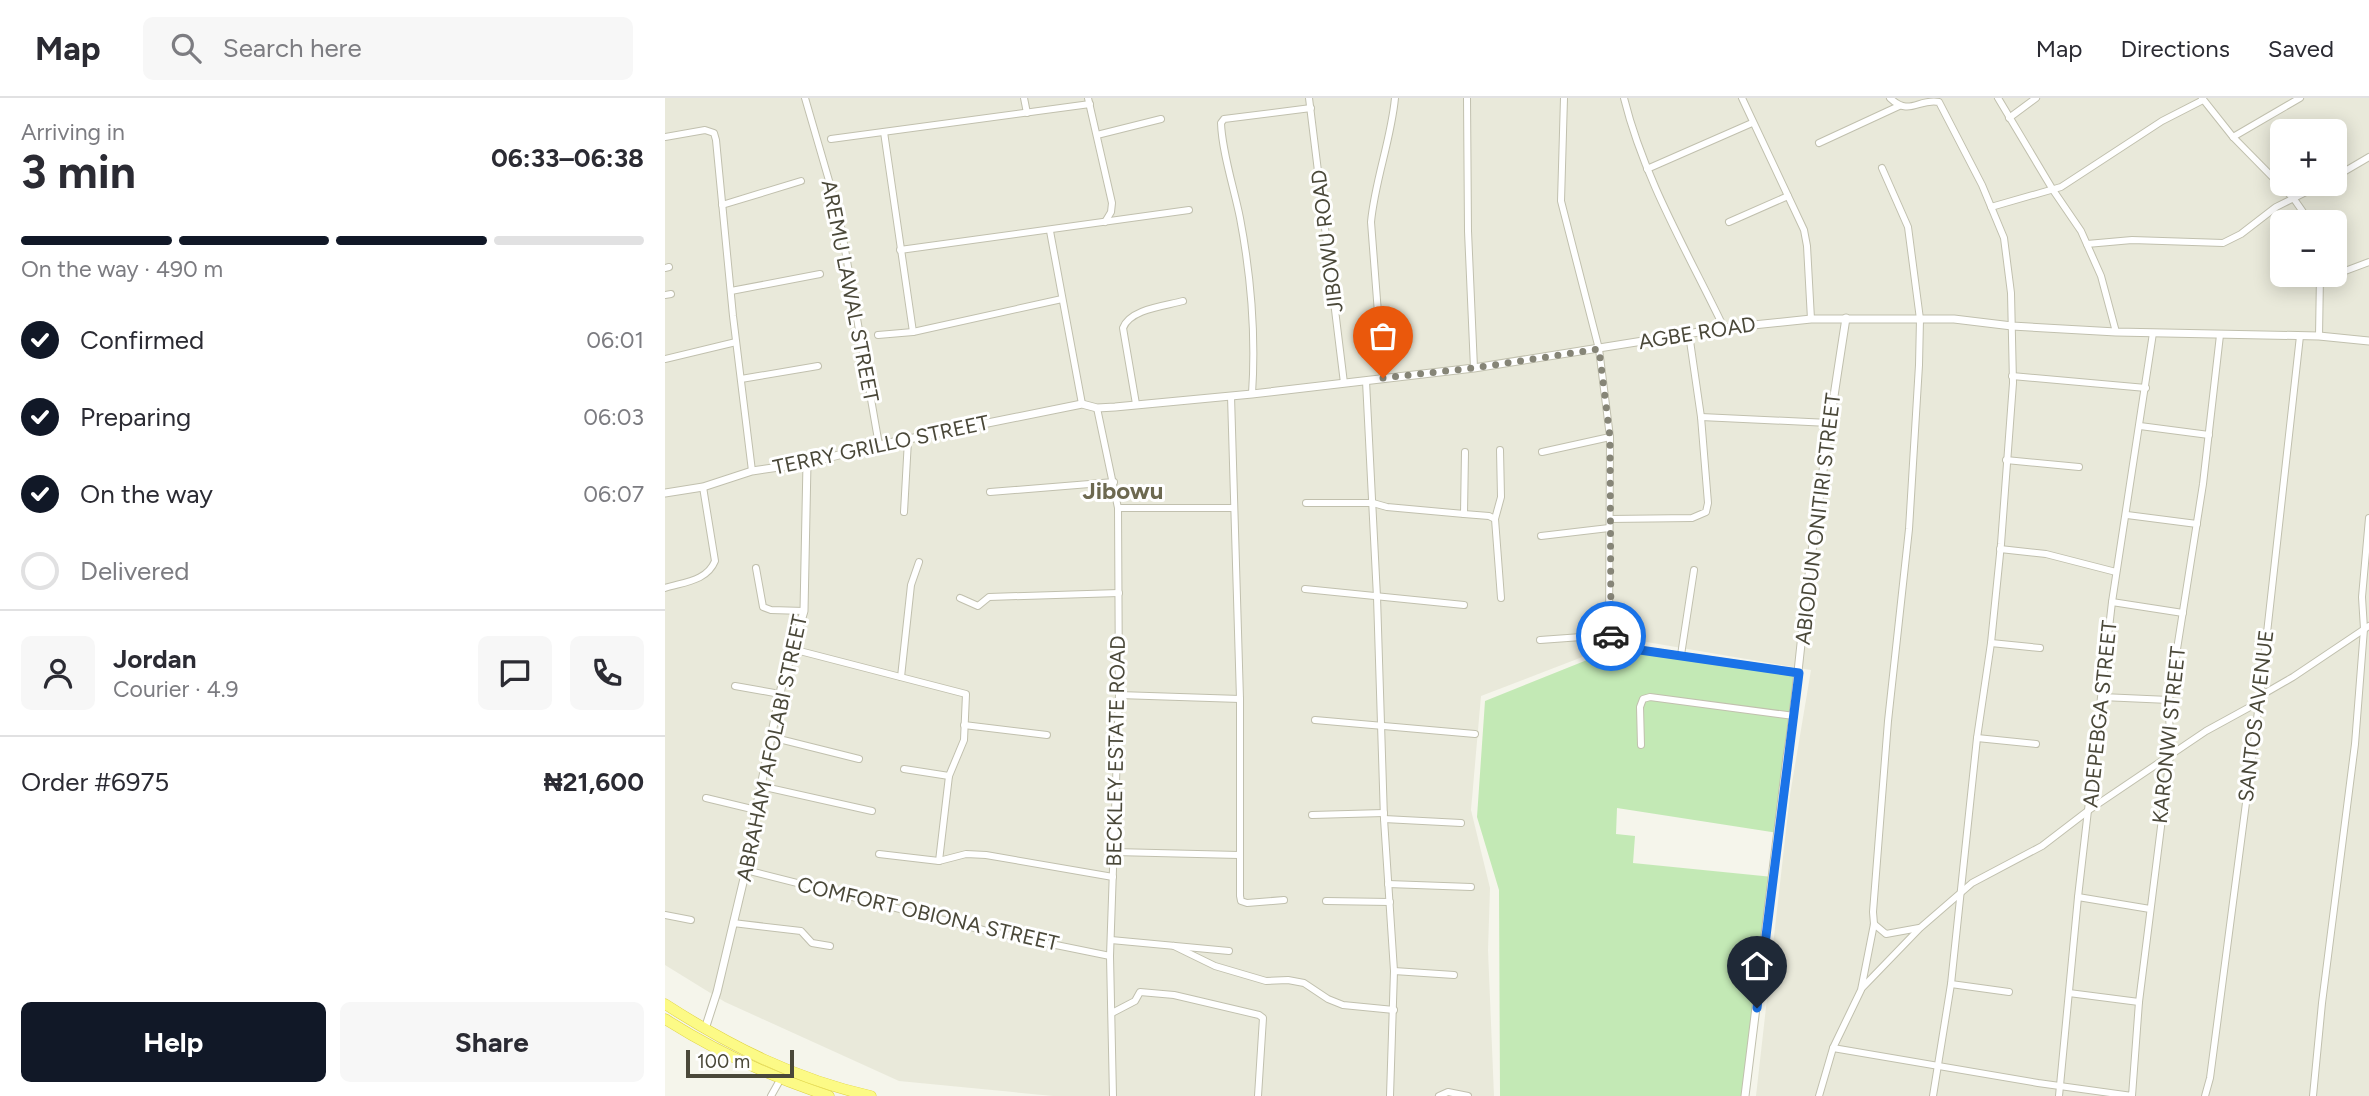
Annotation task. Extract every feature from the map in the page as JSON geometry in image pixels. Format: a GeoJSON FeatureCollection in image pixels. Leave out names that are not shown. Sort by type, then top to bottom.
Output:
{"type":"FeatureCollection","features":[{"type":"Feature","properties":{"kind":"highway"},"geometry":{"type":"LineString","coordinates":[[665,1004],[732,1045],[777,1066],[834,1087],[871,1096]]}},
{"type":"Feature","properties":{"kind":"highway"},"geometry":{"type":"LineString","coordinates":[[665,1019],[716,1049],[780,1080],[829,1096]]}},
{"type":"Feature","properties":{"kind":"street","name":"AREMU LAWAL STREET"},"geometry":{"type":"LineString","coordinates":[[805,98],[839,215],[879,445]]}},
{"type":"Feature","properties":{"kind":"street"},"geometry":{"type":"LineString","coordinates":[[1024,98],[1027,113]]}},
{"type":"Feature","properties":{"kind":"street","name":"JIBOWU ROAD"},"geometry":{"type":"LineString","coordinates":[[1309,98],[1344,383]]}},
{"type":"Feature","properties":{"kind":"street"},"geometry":{"type":"LineString","coordinates":[[1383,378],[1371,222],[1393,121],[1395,98]]}},
{"type":"Feature","properties":{"kind":"street"},"geometry":{"type":"LineString","coordinates":[[1467,98],[1468,232],[1474,368]]}},
{"type":"Feature","properties":{"kind":"street"},"geometry":{"type":"LineString","coordinates":[[1563,98],[1560,201],[1599,349],[1610,437],[1609,635]]}},
{"type":"Feature","properties":{"kind":"street"},"geometry":{"type":"LineString","coordinates":[[1624,98],[1632,132],[1647,169],[1724,328]]}},
{"type":"Feature","properties":{"kind":"street"},"geometry":{"type":"LineString","coordinates":[[1742,98],[1806,238],[1811,319]]}},
{"type":"Feature","properties":{"kind":"street"},"geometry":{"type":"LineString","coordinates":[[1890,98],[1899,106]]}},
{"type":"Feature","properties":{"kind":"street"},"geometry":{"type":"LineString","coordinates":[[1998,98],[2087,244],[2101,276],[2116,332]]}},
{"type":"Feature","properties":{"kind":"street"},"geometry":{"type":"LineString","coordinates":[[2009,118],[2036,98]]}},
{"type":"Feature","properties":{"kind":"street"},"geometry":{"type":"LineString","coordinates":[[2232,136],[2299,98]]}},
{"type":"Feature","properties":{"kind":"street"},"geometry":{"type":"LineString","coordinates":[[1991,207],[2053,190],[2162,121],[2203,99],[2232,136],[2302,210]]}},
{"type":"Feature","properties":{"kind":"street"},"geometry":{"type":"LineString","coordinates":[[831,139],[1027,113],[1089,101],[1112,203],[1111,212],[1105,222]]}},
{"type":"Feature","properties":{"kind":"street"},"geometry":{"type":"LineString","coordinates":[[1819,143],[1899,106],[1939,102],[2004,238],[2011,293],[2011,418],[2000,549],[1951,984],[1933,1096]]}},
{"type":"Feature","properties":{"kind":"street"},"geometry":{"type":"LineString","coordinates":[[1252,394],[1255,349],[1253,316],[1241,222],[1221,123],[1224,119],[1311,108]]}},
{"type":"Feature","properties":{"kind":"street"},"geometry":{"type":"LineString","coordinates":[[1097,135],[1161,119]]}},
{"type":"Feature","properties":{"kind":"street"},"geometry":{"type":"LineString","coordinates":[[1647,169],[1752,123]]}},
{"type":"Feature","properties":{"kind":"street"},"geometry":{"type":"LineString","coordinates":[[665,137],[705,130],[714,133],[752,471]]}},
{"type":"Feature","properties":{"kind":"street"},"geometry":{"type":"LineString","coordinates":[[884,132],[913,332]]}},
{"type":"Feature","properties":{"kind":"street"},"geometry":{"type":"LineString","coordinates":[[2347,170],[2369,157]]}},
{"type":"Feature","properties":{"kind":"street"},"geometry":{"type":"LineString","coordinates":[[1819,1096],[1833,1048],[1861,990],[1874,923],[1888,721],[1915,457],[1920,319],[1907,227],[1882,168]]}},
{"type":"Feature","properties":{"kind":"street"},"geometry":{"type":"LineString","coordinates":[[722,205],[801,181]]}},
{"type":"Feature","properties":{"kind":"street"},"geometry":{"type":"LineString","coordinates":[[1729,222],[1788,196]]}},
{"type":"Feature","properties":{"kind":"street"},"geometry":{"type":"LineString","coordinates":[[2087,244],[2132,240],[2223,243],[2241,234],[2276,207],[2300,196]]}},
{"type":"Feature","properties":{"kind":"street"},"geometry":{"type":"LineString","coordinates":[[900,250],[1189,211]]}},
{"type":"Feature","properties":{"kind":"street"},"geometry":{"type":"LineString","coordinates":[[1050,231],[1082,404]]}},
{"type":"Feature","properties":{"kind":"street"},"geometry":{"type":"LineString","coordinates":[[2347,269],[2369,262]]}},
{"type":"Feature","properties":{"kind":"street"},"geometry":{"type":"LineString","coordinates":[[731,291],[820,274]]}},
{"type":"Feature","properties":{"kind":"street"},"geometry":{"type":"LineString","coordinates":[[2319,336],[2321,287]]}},
{"type":"Feature","properties":{"kind":"street"},"geometry":{"type":"LineString","coordinates":[[878,335],[913,332],[1062,299]]}},
{"type":"Feature","properties":{"kind":"street"},"geometry":{"type":"LineString","coordinates":[[1136,404],[1123,328],[1125,323],[1136,315],[1183,301]]}},
{"type":"Feature","properties":{"kind":"street","name":"ABIODUN ONITIRI STREET"},"geometry":{"type":"LineString","coordinates":[[1745,1096],[1829,423],[1846,318]]}},
{"type":"Feature","properties":{"kind":"street","name":"AGBE ROAD"},"geometry":{"type":"LineString","coordinates":[[1097,408],[1252,394],[1474,368],[1724,328],[1811,319],[1954,319],[2012,326],[2116,332],[2319,336],[2369,341]]}},
{"type":"Feature","properties":{"kind":"street","name":"ADEPEBGA STREET"},"geometry":{"type":"LineString","coordinates":[[2059,1096],[2078,897],[2112,602],[2153,333]]}},
{"type":"Feature","properties":{"kind":"street"},"geometry":{"type":"LineString","coordinates":[[1609,519],[1692,518],[1706,512],[1708,503],[1701,417],[1689,334]]}},
{"type":"Feature","properties":{"kind":"street","name":"KARONWI STREET"},"geometry":{"type":"LineString","coordinates":[[2132,1096],[2139,1002],[2170,755],[2169,700],[2197,524],[2220,335]]}},
{"type":"Feature","properties":{"kind":"street","name":"SANTOS AVENUE"},"geometry":{"type":"LineString","coordinates":[[2205,1096],[2210,1078],[2259,699],[2300,336]]}},
{"type":"Feature","properties":{"kind":"street"},"geometry":{"type":"LineString","coordinates":[[665,359],[736,342]]}},
{"type":"Feature","properties":{"kind":"street"},"geometry":{"type":"LineString","coordinates":[[741,379],[818,366]]}},
{"type":"Feature","properties":{"kind":"street"},"geometry":{"type":"LineString","coordinates":[[2012,376],[2146,388]]}},
{"type":"Feature","properties":{"kind":"street"},"geometry":{"type":"LineString","coordinates":[[1366,381],[1384,816],[1394,971],[1390,1096]]}},
{"type":"Feature","properties":{"kind":"street"},"geometry":{"type":"LineString","coordinates":[[1231,396],[1240,699],[1241,901],[1247,903],[1284,900]]}},
{"type":"Feature","properties":{"kind":"street","name":"TERRY GRILLO STREET"},"geometry":{"type":"LineString","coordinates":[[665,493],[703,487],[752,471],[807,463],[879,445],[1082,404],[1097,408]]}},
{"type":"Feature","properties":{"kind":"street","name":"BECKLEY ESTATE ROAD"},"geometry":{"type":"LineString","coordinates":[[1097,408],[1118,508],[1119,695],[1110,956],[1113,1096]]}},
{"type":"Feature","properties":{"kind":"street"},"geometry":{"type":"LineString","coordinates":[[1701,417],[1829,423]]}},
{"type":"Feature","properties":{"kind":"street"},"geometry":{"type":"LineString","coordinates":[[2140,426],[2209,435]]}},
{"type":"Feature","properties":{"kind":"street"},"geometry":{"type":"LineString","coordinates":[[1542,452],[1610,437]]}},
{"type":"Feature","properties":{"kind":"street"},"geometry":{"type":"LineString","coordinates":[[904,512],[908,440]]}},
{"type":"Feature","properties":{"kind":"street"},"geometry":{"type":"LineString","coordinates":[[1500,450],[1500,497],[1495,519],[1501,598]]}},
{"type":"Feature","properties":{"kind":"street"},"geometry":{"type":"LineString","coordinates":[[1464,514],[1465,452]]}},
{"type":"Feature","properties":{"kind":"street"},"geometry":{"type":"LineString","coordinates":[[2006,460],[2079,467]]}},
{"type":"Feature","properties":{"kind":"street","name":"ABRAHAM AFOLABI STREET"},"geometry":{"type":"LineString","coordinates":[[705,1029],[717,992],[746,870],[760,786],[781,694],[804,611],[807,463]]}},
{"type":"Feature","properties":{"kind":"street"},"geometry":{"type":"LineString","coordinates":[[990,492],[1114,482]]}},
{"type":"Feature","properties":{"kind":"street"},"geometry":{"type":"LineString","coordinates":[[665,588],[700,578],[711,571],[715,562],[703,487]]}},
{"type":"Feature","properties":{"kind":"street"},"geometry":{"type":"LineString","coordinates":[[1307,503],[1373,503],[1388,508],[1489,516],[1495,519]]}},
{"type":"Feature","properties":{"kind":"street"},"geometry":{"type":"LineString","coordinates":[[1118,508],[1234,508]]}},
{"type":"Feature","properties":{"kind":"street"},"geometry":{"type":"LineString","coordinates":[[2127,514],[2197,524]]}},
{"type":"Feature","properties":{"kind":"street"},"geometry":{"type":"LineString","coordinates":[[2313,1096],[2367,627],[2362,597],[2369,518]]}},
{"type":"Feature","properties":{"kind":"street"},"geometry":{"type":"LineString","coordinates":[[1541,536],[1609,528]]}},
{"type":"Feature","properties":{"kind":"street"},"geometry":{"type":"LineString","coordinates":[[2000,549],[2046,554],[2116,572]]}},
{"type":"Feature","properties":{"kind":"street"},"geometry":{"type":"LineString","coordinates":[[901,677],[911,585],[919,562]]}},
{"type":"Feature","properties":{"kind":"street"},"geometry":{"type":"LineString","coordinates":[[756,568],[763,607],[771,610],[804,611]]}},
{"type":"Feature","properties":{"kind":"street"},"geometry":{"type":"LineString","coordinates":[[1681,655],[1693,570]]}},
{"type":"Feature","properties":{"kind":"street"},"geometry":{"type":"LineString","coordinates":[[1305,589],[1464,606]]}},
{"type":"Feature","properties":{"kind":"street"},"geometry":{"type":"LineString","coordinates":[[960,598],[978,606],[989,597],[1119,593]]}},
{"type":"Feature","properties":{"kind":"street"},"geometry":{"type":"LineString","coordinates":[[2112,602],[2183,613]]}},
{"type":"Feature","properties":{"kind":"street"},"geometry":{"type":"LineString","coordinates":[[1861,990],[1920,928],[1972,883],[2042,846],[2089,810],[2170,755],[2367,627]]}},
{"type":"Feature","properties":{"kind":"street"},"geometry":{"type":"LineString","coordinates":[[1540,640],[1609,635],[1622,647],[1799,673]]}},
{"type":"Feature","properties":{"kind":"street"},"geometry":{"type":"LineString","coordinates":[[1990,643],[2040,648]]}},
{"type":"Feature","properties":{"kind":"street"},"geometry":{"type":"LineString","coordinates":[[792,649],[966,694],[964,740],[949,776],[939,861]]}},
{"type":"Feature","properties":{"kind":"street"},"geometry":{"type":"LineString","coordinates":[[735,686],[781,694]]}},
{"type":"Feature","properties":{"kind":"street"},"geometry":{"type":"LineString","coordinates":[[1119,695],[1240,699]]}},
{"type":"Feature","properties":{"kind":"street"},"geometry":{"type":"LineString","coordinates":[[1641,745],[1640,707],[1643,699],[1650,697],[1794,716]]}},
{"type":"Feature","properties":{"kind":"street"},"geometry":{"type":"LineString","coordinates":[[2102,697],[2169,700]]}},
{"type":"Feature","properties":{"kind":"street"},"geometry":{"type":"LineString","coordinates":[[1315,720],[1475,734]]}},
{"type":"Feature","properties":{"kind":"street"},"geometry":{"type":"LineString","coordinates":[[964,724],[1047,735]]}},
{"type":"Feature","properties":{"kind":"street"},"geometry":{"type":"LineString","coordinates":[[771,737],[859,760]]}},
{"type":"Feature","properties":{"kind":"street"},"geometry":{"type":"LineString","coordinates":[[1977,738],[2036,744]]}},
{"type":"Feature","properties":{"kind":"street"},"geometry":{"type":"LineString","coordinates":[[904,769],[949,776]]}},
{"type":"Feature","properties":{"kind":"street"},"geometry":{"type":"LineString","coordinates":[[760,786],[872,811]]}},
{"type":"Feature","properties":{"kind":"street"},"geometry":{"type":"LineString","coordinates":[[706,798],[756,810]]}},
{"type":"Feature","properties":{"kind":"street"},"geometry":{"type":"LineString","coordinates":[[1312,815],[1384,816],[1461,823]]}},
{"type":"Feature","properties":{"kind":"street"},"geometry":{"type":"LineString","coordinates":[[1114,852],[1239,855]]}},
{"type":"Feature","properties":{"kind":"street"},"geometry":{"type":"LineString","coordinates":[[879,854],[939,861],[952,856],[974,854],[1113,877]]}},
{"type":"Feature","properties":{"kind":"street","name":"COMFORT OBIONA STREET"},"geometry":{"type":"LineString","coordinates":[[746,870],[987,931],[1110,956]]}},
{"type":"Feature","properties":{"kind":"street"},"geometry":{"type":"LineString","coordinates":[[1388,884],[1471,887]]}},
{"type":"Feature","properties":{"kind":"street"},"geometry":{"type":"LineString","coordinates":[[2078,897],[2150,909]]}},
{"type":"Feature","properties":{"kind":"street"},"geometry":{"type":"LineString","coordinates":[[1327,901],[1389,902]]}},
{"type":"Feature","properties":{"kind":"street"},"geometry":{"type":"LineString","coordinates":[[665,915],[691,920]]}},
{"type":"Feature","properties":{"kind":"street"},"geometry":{"type":"LineString","coordinates":[[733,923],[801,931],[812,943],[829,946]]}},
{"type":"Feature","properties":{"kind":"street"},"geometry":{"type":"LineString","coordinates":[[1874,923],[1886,934],[1920,928]]}},
{"type":"Feature","properties":{"kind":"street"},"geometry":{"type":"LineString","coordinates":[[1111,940],[1229,951]]}},
{"type":"Feature","properties":{"kind":"street"},"geometry":{"type":"LineString","coordinates":[[1174,946],[1215,966],[1266,981],[1288,980],[1304,983],[1328,999],[1343,1005],[1394,1010]]}},
{"type":"Feature","properties":{"kind":"street"},"geometry":{"type":"LineString","coordinates":[[1394,971],[1454,975]]}},
{"type":"Feature","properties":{"kind":"street"},"geometry":{"type":"LineString","coordinates":[[1951,984],[2008,992]]}},
{"type":"Feature","properties":{"kind":"street"},"geometry":{"type":"LineString","coordinates":[[1112,1013],[1135,1001],[1140,992],[1153,992],[1223,1005],[1262,1016],[1258,1096]]}},
{"type":"Feature","properties":{"kind":"street"},"geometry":{"type":"LineString","coordinates":[[2069,993],[2139,1002]]}},
{"type":"Feature","properties":{"kind":"street"},"geometry":{"type":"LineString","coordinates":[[1833,1048],[2132,1096]]}},
{"type":"Feature","properties":{"kind":"street"},"geometry":{"type":"LineString","coordinates":[[771,1096],[780,1080]]}},
{"type":"Feature","properties":{"kind":"street"},"geometry":{"type":"LineString","coordinates":[[1439,1096],[1448,1092],[1468,1096]]}},
{"type":"Feature","properties":{"kind":"shaded area"},"geometry":{"type":"Polygon","coordinates":[[[665,98],[2369,98],[2369,1096],[1756,1096],[1790,795],[1811,670],[1629,639],[1481,696],[1471,810],[1490,888],[1488,950],[1494,1096],[1053,1096],[899,1081],[725,1002],[665,965],[665,98]]]}},
{"type":"Feature","properties":{"kind":"green space"},"geometry":{"type":"Polygon","coordinates":[[[1612,650],[1796,672],[1778,833],[1617,808],[1616,834],[1635,836],[1633,863],[1773,877],[1748,1096],[1500,1096],[1499,890],[1477,817],[1485,701],[1612,650]]]}},
{"type":"Feature","properties":{"kind":"way so far"},"geometry":{"type":"LineString","coordinates":[[1383,378],[1474,368],[1599,349],[1610,437],[1611,636]]}},
{"type":"Feature","properties":{"kind":"district","name":"Jibowu"},"geometry":{"type":"Point","coordinates":[1123,491]}},
{"type":"Feature","properties":{"kind":"route"},"geometry":{"type":"LineString","coordinates":[[1611,636],[1622,647],[1799,673],[1757,1008]]}}]}
